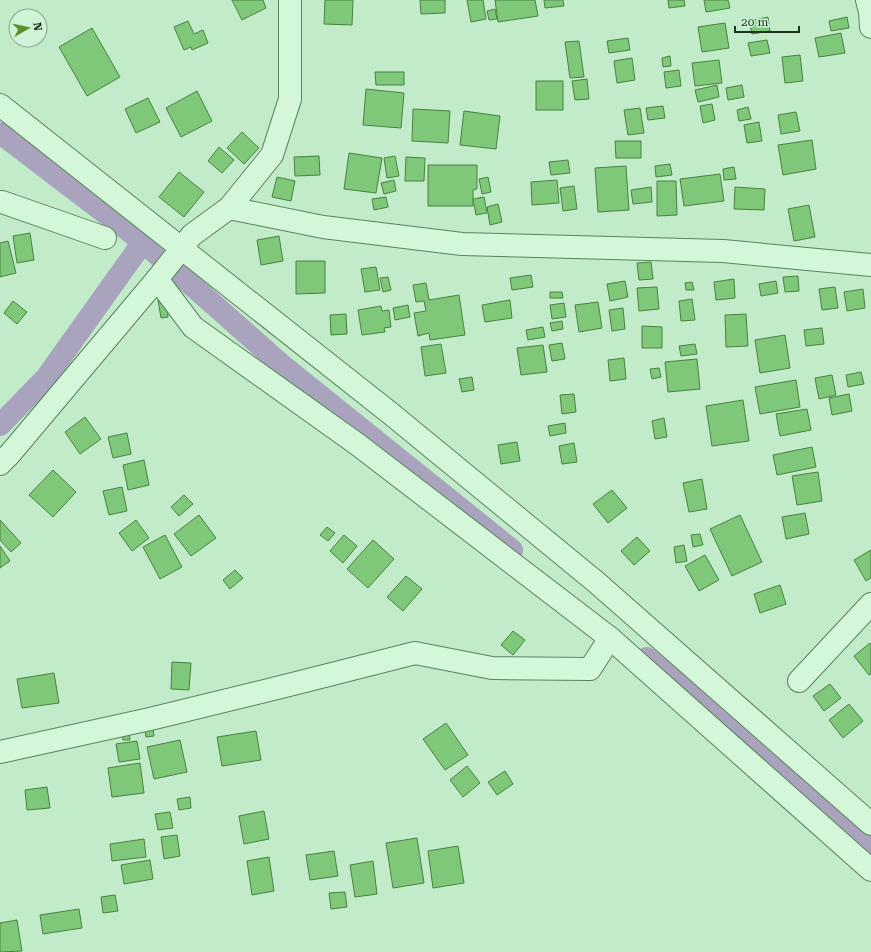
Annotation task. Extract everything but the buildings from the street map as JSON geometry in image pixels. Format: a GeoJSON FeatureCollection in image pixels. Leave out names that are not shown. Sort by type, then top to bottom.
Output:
{"type":"FeatureCollection","features":[{"type":"Feature","properties":{"kind":"street"},"geometry":{"type":"LineString","coordinates":[[0,464],[158,278],[192,235],[229,208],[272,155],[290,99],[290,0]]}},
{"type":"Feature","properties":{"kind":"street"},"geometry":{"type":"LineString","coordinates":[[867,0],[870,12],[871,27]]}},
{"type":"Feature","properties":{"kind":"street"},"geometry":{"type":"LineString","coordinates":[[0,105],[181,250],[390,413],[596,582],[871,824]]}},
{"type":"Feature","properties":{"kind":"street"},"geometry":{"type":"LineString","coordinates":[[0,202],[105,238]]}},
{"type":"Feature","properties":{"kind":"street"},"geometry":{"type":"LineString","coordinates":[[229,208],[323,228],[462,244],[723,251],[871,265]]}},
{"type":"Feature","properties":{"kind":"street"},"geometry":{"type":"LineString","coordinates":[[158,278],[193,327],[357,444],[610,638],[871,870]]}},
{"type":"Feature","properties":{"kind":"street"},"geometry":{"type":"LineString","coordinates":[[799,681],[871,604]]}},
{"type":"Feature","properties":{"kind":"street"},"geometry":{"type":"LineString","coordinates":[[0,752],[281,688],[415,653],[492,668],[590,669],[610,638]]}},
{"type":"Feature","properties":{"kind":"waterway"},"geometry":{"type":"LineString","coordinates":[[0,133],[143,242],[282,365],[512,550]]}},
{"type":"Feature","properties":{"kind":"waterway"},"geometry":{"type":"LineString","coordinates":[[0,425],[46,378],[143,242]]}},
{"type":"Feature","properties":{"kind":"waterway"},"geometry":{"type":"LineString","coordinates":[[647,658],[707,707],[871,848]]}}]}
